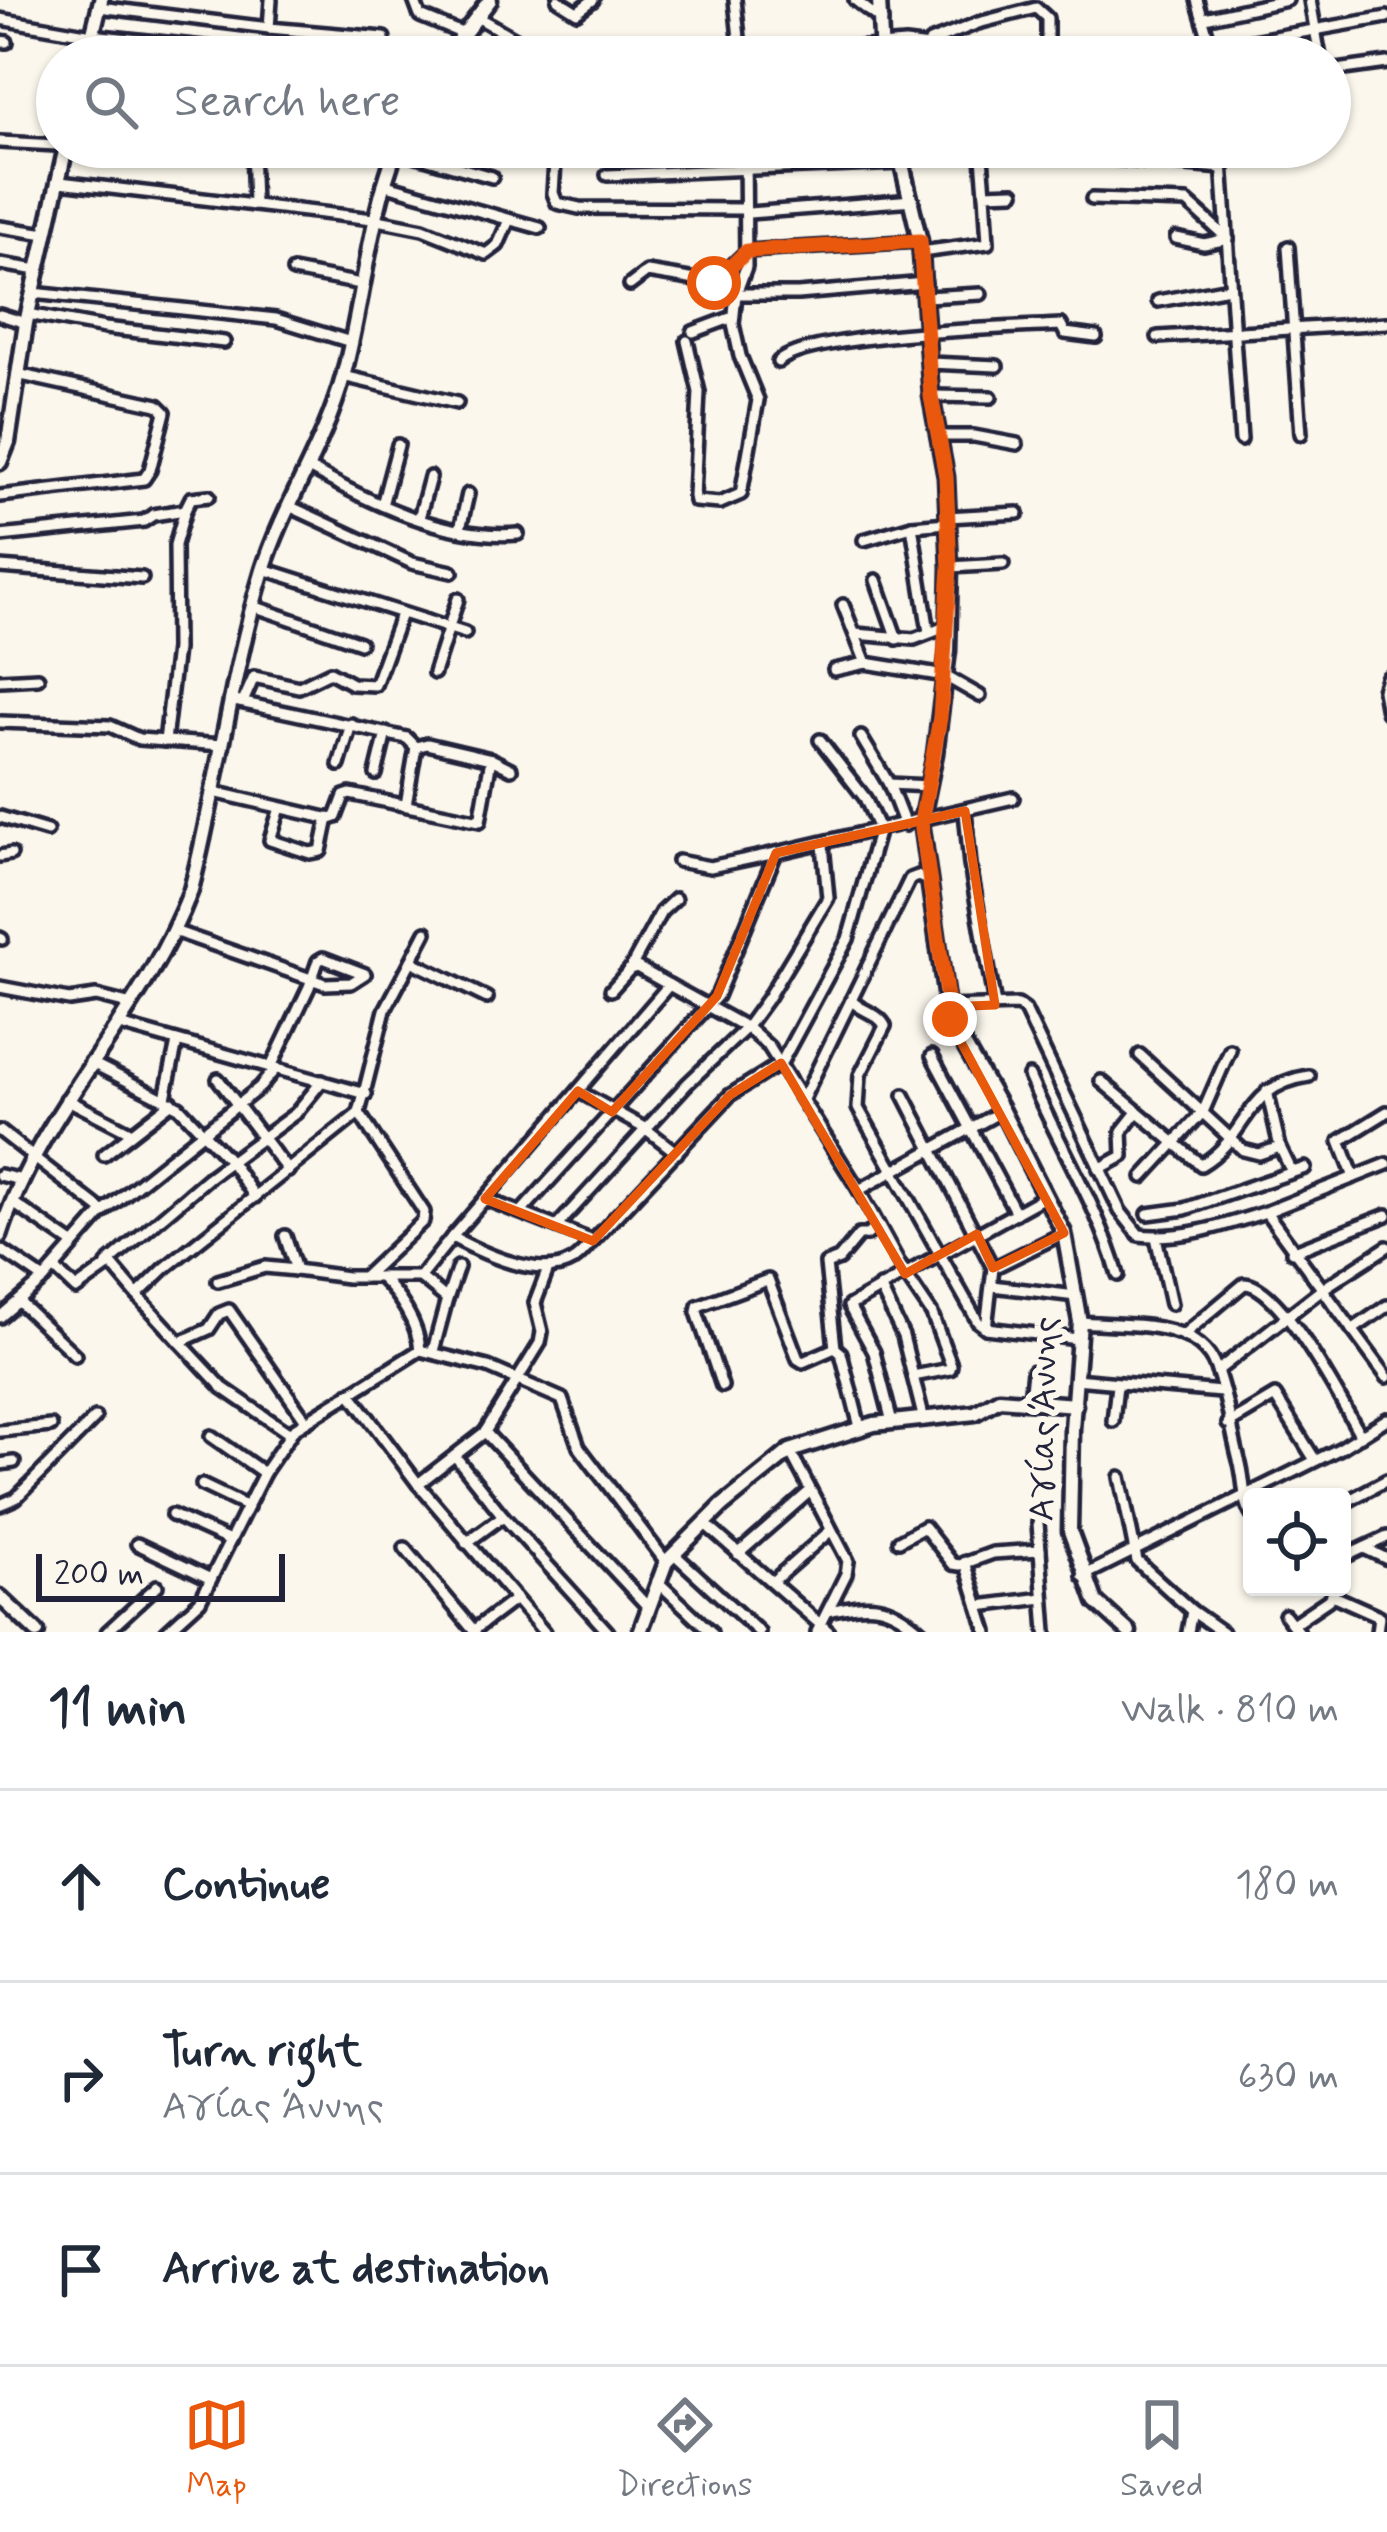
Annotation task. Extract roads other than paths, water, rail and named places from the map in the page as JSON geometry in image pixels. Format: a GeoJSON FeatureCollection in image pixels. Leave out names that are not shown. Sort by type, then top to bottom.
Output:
{"type":"FeatureCollection","features":[{"type":"Feature","properties":{"kind":"street"},"geometry":{"type":"LineString","coordinates":[[269,28],[272,0]]}},
{"type":"Feature","properties":{"kind":"street"},"geometry":{"type":"LineString","coordinates":[[414,0],[420,16],[464,34],[490,0]]}},
{"type":"Feature","properties":{"kind":"street"},"geometry":{"type":"LineString","coordinates":[[558,0],[577,12],[592,0]]}},
{"type":"Feature","properties":{"kind":"street"},"geometry":{"type":"LineString","coordinates":[[735,0],[738,36]]}},
{"type":"Feature","properties":{"kind":"street"},"geometry":{"type":"LineString","coordinates":[[855,0],[882,21]]}},
{"type":"Feature","properties":{"kind":"street"},"geometry":{"type":"LineString","coordinates":[[879,0],[882,36]]}},
{"type":"Feature","properties":{"kind":"street"},"geometry":{"type":"LineString","coordinates":[[1197,0],[1209,36]]}},
{"type":"Feature","properties":{"kind":"street"},"geometry":{"type":"LineString","coordinates":[[1204,18],[1287,0]]}},
{"type":"Feature","properties":{"kind":"street"},"geometry":{"type":"LineString","coordinates":[[1310,0],[1316,36]]}},
{"type":"Feature","properties":{"kind":"street"},"geometry":{"type":"LineString","coordinates":[[92,35],[100,4],[361,36]]}},
{"type":"Feature","properties":{"kind":"street"},"geometry":{"type":"LineString","coordinates":[[945,36],[1036,8],[1047,18],[1047,36]]}},
{"type":"Feature","properties":{"kind":"street"},"geometry":{"type":"LineString","coordinates":[[477,17],[510,36]]}},
{"type":"Feature","properties":{"kind":"street"},"geometry":{"type":"LineString","coordinates":[[1292,36],[1387,17]]}},
{"type":"Feature","properties":{"kind":"street"},"geometry":{"type":"LineString","coordinates":[[0,20],[101,36]]}},
{"type":"Feature","properties":{"kind":"street"},"geometry":{"type":"LineString","coordinates":[[1351,68],[1387,63]]}},
{"type":"Feature","properties":{"kind":"street"},"geometry":{"type":"LineString","coordinates":[[0,142],[36,144]]}},
{"type":"Feature","properties":{"kind":"street"},"geometry":{"type":"LineString","coordinates":[[0,462],[27,318],[63,168]]}},
{"type":"Feature","properties":{"kind":"street"},"geometry":{"type":"LineString","coordinates":[[253,168],[254,205]]}},
{"type":"Feature","properties":{"kind":"street"},"geometry":{"type":"LineString","coordinates":[[1,1228],[65,1099],[120,1025],[174,931],[191,890],[222,745],[237,701],[253,606],[264,568],[343,376],[373,219],[389,168]]}},
{"type":"Feature","properties":{"kind":"street"},"geometry":{"type":"LineString","coordinates":[[462,168],[492,177]]}},
{"type":"Feature","properties":{"kind":"street"},"geometry":{"type":"LineString","coordinates":[[554,168],[553,193],[566,206],[746,211],[913,200]]}},
{"type":"Feature","properties":{"kind":"street"},"geometry":{"type":"LineString","coordinates":[[607,175],[803,168]]}},
{"type":"Feature","properties":{"kind":"street","name":"Αγίας Άννης"},"geometry":{"type":"LineString","coordinates":[[902,168],[913,200],[920,247],[950,567],[945,676],[921,822],[947,1007],[1064,1233],[1080,1322],[1068,1518],[1096,1602],[1130,1632]]}},
{"type":"Feature","properties":{"kind":"street"},"geometry":{"type":"LineString","coordinates":[[630,285],[647,272],[714,283],[747,251],[988,243],[983,168]]}},
{"type":"Feature","properties":{"kind":"street"},"geometry":{"type":"LineString","coordinates":[[1223,168],[1241,440]]}},
{"type":"Feature","properties":{"kind":"street"},"geometry":{"type":"LineString","coordinates":[[733,317],[690,337],[699,392],[695,501],[720,503],[741,494],[758,405],[735,339],[733,317],[746,267],[745,171]]}},
{"type":"Feature","properties":{"kind":"street"},"geometry":{"type":"LineString","coordinates":[[60,182],[373,219],[438,234],[486,254],[498,245],[509,220]]}},
{"type":"Feature","properties":{"kind":"street"},"geometry":{"type":"LineString","coordinates":[[383,184],[540,228]]}},
{"type":"Feature","properties":{"kind":"street"},"geometry":{"type":"LineString","coordinates":[[985,194],[1014,192]]}},
{"type":"Feature","properties":{"kind":"street"},"geometry":{"type":"LineString","coordinates":[[1092,199],[1187,202],[1228,239]]}},
{"type":"Feature","properties":{"kind":"street"},"geometry":{"type":"LineString","coordinates":[[0,227],[46,234]]}},
{"type":"Feature","properties":{"kind":"street"},"geometry":{"type":"LineString","coordinates":[[1177,238],[1204,244],[1228,239]]}},
{"type":"Feature","properties":{"kind":"street"},"geometry":{"type":"LineString","coordinates":[[1288,248],[1301,434]]}},
{"type":"Feature","properties":{"kind":"street"},"geometry":{"type":"LineString","coordinates":[[0,264],[38,270]]}},
{"type":"Feature","properties":{"kind":"street"},"geometry":{"type":"LineString","coordinates":[[293,271],[361,284]]}},
{"type":"Feature","properties":{"kind":"street"},"geometry":{"type":"LineString","coordinates":[[1158,301],[1229,288]]}},
{"type":"Feature","properties":{"kind":"street"},"geometry":{"type":"LineString","coordinates":[[736,294],[925,290],[981,294]]}},
{"type":"Feature","properties":{"kind":"street"},"geometry":{"type":"LineString","coordinates":[[33,293],[276,319],[351,341]]}},
{"type":"Feature","properties":{"kind":"street"},"geometry":{"type":"LineString","coordinates":[[173,335],[175,310]]}},
{"type":"Feature","properties":{"kind":"street"},"geometry":{"type":"LineString","coordinates":[[0,315],[224,342]]}},
{"type":"Feature","properties":{"kind":"street"},"geometry":{"type":"LineString","coordinates":[[1159,337],[1387,322]]}},
{"type":"Feature","properties":{"kind":"street"},"geometry":{"type":"LineString","coordinates":[[778,362],[799,349],[926,332],[1061,325],[1065,333],[1096,337]]}},
{"type":"Feature","properties":{"kind":"street"},"geometry":{"type":"LineString","coordinates":[[930,363],[997,366]]}},
{"type":"Feature","properties":{"kind":"street"},"geometry":{"type":"LineString","coordinates":[[0,496],[144,478],[165,412],[158,405],[17,374]]}},
{"type":"Feature","properties":{"kind":"street"},"geometry":{"type":"LineString","coordinates":[[343,376],[457,403]]}},
{"type":"Feature","properties":{"kind":"street"},"geometry":{"type":"LineString","coordinates":[[931,396],[991,397]]}},
{"type":"Feature","properties":{"kind":"street"},"geometry":{"type":"LineString","coordinates":[[940,436],[1017,443]]}},
{"type":"Feature","properties":{"kind":"street"},"geometry":{"type":"LineString","coordinates":[[382,505],[398,445]]}},
{"type":"Feature","properties":{"kind":"street"},"geometry":{"type":"LineString","coordinates":[[307,467],[418,518],[497,536],[518,534]]}},
{"type":"Feature","properties":{"kind":"street"},"geometry":{"type":"LineString","coordinates":[[418,518],[430,477]]}},
{"type":"Feature","properties":{"kind":"street"},"geometry":{"type":"LineString","coordinates":[[460,529],[468,494]]}},
{"type":"Feature","properties":{"kind":"street"},"geometry":{"type":"LineString","coordinates":[[165,741],[176,649],[175,545],[191,498],[209,496]]}},
{"type":"Feature","properties":{"kind":"street"},"geometry":{"type":"LineString","coordinates":[[289,506],[412,563],[452,572]]}},
{"type":"Feature","properties":{"kind":"street"},"geometry":{"type":"LineString","coordinates":[[0,536],[144,521],[184,510]]}},
{"type":"Feature","properties":{"kind":"street"},"geometry":{"type":"LineString","coordinates":[[864,540],[912,526],[1018,513]]}},
{"type":"Feature","properties":{"kind":"street"},"geometry":{"type":"LineString","coordinates":[[912,526],[929,632]]}},
{"type":"Feature","properties":{"kind":"street"},"geometry":{"type":"LineString","coordinates":[[950,567],[1003,564]]}},
{"type":"Feature","properties":{"kind":"street"},"geometry":{"type":"LineString","coordinates":[[0,567],[142,578]]}},
{"type":"Feature","properties":{"kind":"street"},"geometry":{"type":"LineString","coordinates":[[264,568],[465,633]]}},
{"type":"Feature","properties":{"kind":"street"},"geometry":{"type":"LineString","coordinates":[[876,580],[897,639]]}},
{"type":"Feature","properties":{"kind":"street"},"geometry":{"type":"LineString","coordinates":[[434,673],[458,599]]}},
{"type":"Feature","properties":{"kind":"street"},"geometry":{"type":"LineString","coordinates":[[843,604],[866,663]]}},
{"type":"Feature","properties":{"kind":"street"},"geometry":{"type":"LineString","coordinates":[[253,606],[360,643]]}},
{"type":"Feature","properties":{"kind":"street"},"geometry":{"type":"LineString","coordinates":[[237,701],[254,677],[299,687],[326,671],[352,684],[375,685],[401,614]]}},
{"type":"Feature","properties":{"kind":"street"},"geometry":{"type":"LineString","coordinates":[[856,634],[914,639],[948,626]]}},
{"type":"Feature","properties":{"kind":"street"},"geometry":{"type":"LineString","coordinates":[[834,670],[866,663],[945,676],[980,696]]}},
{"type":"Feature","properties":{"kind":"street"},"geometry":{"type":"LineString","coordinates":[[0,680],[38,678]]}},
{"type":"Feature","properties":{"kind":"street"},"geometry":{"type":"LineString","coordinates":[[1387,678],[1383,690],[1387,712]]}},
{"type":"Feature","properties":{"kind":"street"},"geometry":{"type":"LineString","coordinates":[[237,701],[411,739],[416,747],[406,805]]}},
{"type":"Feature","properties":{"kind":"street"},"geometry":{"type":"LineString","coordinates":[[0,722],[110,726],[139,739],[222,745]]}},
{"type":"Feature","properties":{"kind":"street"},"geometry":{"type":"LineString","coordinates":[[339,765],[351,724]]}},
{"type":"Feature","properties":{"kind":"street"},"geometry":{"type":"LineString","coordinates":[[376,774],[386,733]]}},
{"type":"Feature","properties":{"kind":"street"},"geometry":{"type":"LineString","coordinates":[[861,737],[889,784],[905,825]]}},
{"type":"Feature","properties":{"kind":"street"},"geometry":{"type":"LineString","coordinates":[[452,1237],[490,1254],[548,1269],[571,1262],[730,1095],[781,1063],[848,939],[879,829],[865,798],[820,740]]}},
{"type":"Feature","properties":{"kind":"street"},"geometry":{"type":"LineString","coordinates":[[416,747],[427,744],[511,769]]}},
{"type":"Feature","properties":{"kind":"street"},"geometry":{"type":"LineString","coordinates":[[214,792],[328,818],[337,817],[344,796],[350,794],[480,821],[490,759]]}},
{"type":"Feature","properties":{"kind":"street"},"geometry":{"type":"LineString","coordinates":[[889,784],[929,786]]}},
{"type":"Feature","properties":{"kind":"street"},"geometry":{"type":"LineString","coordinates":[[678,861],[710,867],[823,845],[1012,798]]}},
{"type":"Feature","properties":{"kind":"street"},"geometry":{"type":"LineString","coordinates":[[280,808],[270,840],[310,853],[321,851],[328,818]]}},
{"type":"Feature","properties":{"kind":"street"},"geometry":{"type":"LineString","coordinates":[[965,812],[995,1005]]}},
{"type":"Feature","properties":{"kind":"street"},"geometry":{"type":"LineString","coordinates":[[0,818],[47,831]]}},
{"type":"Feature","properties":{"kind":"street"},"geometry":{"type":"LineString","coordinates":[[557,1226],[746,1028],[829,898],[823,845]]}},
{"type":"Feature","properties":{"kind":"street"},"geometry":{"type":"LineString","coordinates":[[522,1211],[709,1006],[725,981],[776,853]]}},
{"type":"Feature","properties":{"kind":"street"},"geometry":{"type":"LineString","coordinates":[[802,1099],[910,879],[918,876],[930,881]]}},
{"type":"Feature","properties":{"kind":"street"},"geometry":{"type":"LineString","coordinates":[[611,990],[675,898]]}},
{"type":"Feature","properties":{"kind":"street"},"geometry":{"type":"LineString","coordinates":[[0,1317],[44,1279],[104,1212],[236,1105],[274,1068],[310,979],[323,958],[364,974],[360,980],[331,986],[310,979],[174,931]]}},
{"type":"Feature","properties":{"kind":"street"},"geometry":{"type":"LineString","coordinates":[[137,1295],[359,1113],[385,1010],[426,932]]}},
{"type":"Feature","properties":{"kind":"street"},"geometry":{"type":"LineString","coordinates":[[410,961],[487,998]]}},
{"type":"Feature","properties":{"kind":"street"},"geometry":{"type":"LineString","coordinates":[[629,969],[642,968],[746,1028],[781,1063],[932,1314],[951,1366],[913,1376]]}},
{"type":"Feature","properties":{"kind":"street"},"geometry":{"type":"LineString","coordinates":[[420,1277],[669,985]]}},
{"type":"Feature","properties":{"kind":"street"},"geometry":{"type":"LineString","coordinates":[[0,988],[69,1000],[96,995],[132,1005]]}},
{"type":"Feature","properties":{"kind":"street"},"geometry":{"type":"LineString","coordinates":[[851,1000],[884,1024],[860,1075],[858,1108],[986,1328]]}},
{"type":"Feature","properties":{"kind":"street"},"geometry":{"type":"LineString","coordinates":[[947,1007],[1018,1005],[1025,1010],[1120,1211],[1138,1235]]}},
{"type":"Feature","properties":{"kind":"street"},"geometry":{"type":"LineString","coordinates":[[120,1025],[366,1094]]}},
{"type":"Feature","properties":{"kind":"street"},"geometry":{"type":"LineString","coordinates":[[104,1155],[169,1100],[177,1042]]}},
{"type":"Feature","properties":{"kind":"street"},"geometry":{"type":"LineString","coordinates":[[1143,1177],[1203,1112],[1230,1050]]}},
{"type":"Feature","properties":{"kind":"street"},"geometry":{"type":"LineString","coordinates":[[1140,1055],[1254,1155],[1280,1147]]}},
{"type":"Feature","properties":{"kind":"street"},"geometry":{"type":"LineString","coordinates":[[932,1056],[1016,1213]]}},
{"type":"Feature","properties":{"kind":"street"},"geometry":{"type":"LineString","coordinates":[[90,1062],[169,1100],[231,1162],[255,1196]]}},
{"type":"Feature","properties":{"kind":"street"},"geometry":{"type":"LineString","coordinates":[[1029,1076],[1070,1168],[1115,1236],[1118,1275]]}},
{"type":"Feature","properties":{"kind":"street"},"geometry":{"type":"LineString","coordinates":[[1101,1081],[1201,1165],[1233,1140],[1252,1105],[1268,1091],[1309,1076]]}},
{"type":"Feature","properties":{"kind":"street"},"geometry":{"type":"LineString","coordinates":[[218,1079],[288,1171]]}},
{"type":"Feature","properties":{"kind":"street"},"geometry":{"type":"LineString","coordinates":[[54,1268],[76,1288],[304,1106],[322,1081]]}},
{"type":"Feature","properties":{"kind":"street"},"geometry":{"type":"LineString","coordinates":[[578,1091],[646,1129],[677,1153]]}},
{"type":"Feature","properties":{"kind":"street"},"geometry":{"type":"LineString","coordinates":[[1268,1091],[1280,1147],[1292,1172]]}},
{"type":"Feature","properties":{"kind":"street"},"geometry":{"type":"LineString","coordinates":[[904,1094],[994,1268],[986,1328]]}},
{"type":"Feature","properties":{"kind":"street"},"geometry":{"type":"LineString","coordinates":[[65,1099],[130,1132]]}},
{"type":"Feature","properties":{"kind":"street"},"geometry":{"type":"LineString","coordinates":[[859,1190],[1003,1111]]}},
{"type":"Feature","properties":{"kind":"street"},"geometry":{"type":"LineString","coordinates":[[1100,1169],[1123,1156],[1122,1131],[1137,1112]]}},
{"type":"Feature","properties":{"kind":"street"},"geometry":{"type":"LineString","coordinates":[[1354,1177],[1340,1141],[1387,1112]]}},
{"type":"Feature","properties":{"kind":"street"},"geometry":{"type":"LineString","coordinates":[[359,1113],[424,1212],[423,1221],[364,1277]]}},
{"type":"Feature","properties":{"kind":"street"},"geometry":{"type":"LineString","coordinates":[[0,1131],[104,1212]]}},
{"type":"Feature","properties":{"kind":"street"},"geometry":{"type":"LineString","coordinates":[[1115,1236],[1156,1237],[1251,1216],[1387,1164]]}},
{"type":"Feature","properties":{"kind":"street"},"geometry":{"type":"LineString","coordinates":[[1183,1233],[1154,1214],[1240,1193],[1305,1168]]}},
{"type":"Feature","properties":{"kind":"street"},"geometry":{"type":"LineString","coordinates":[[0,1175],[22,1180]]}},
{"type":"Feature","properties":{"kind":"street"},"geometry":{"type":"LineString","coordinates":[[1240,1193],[1242,1206],[1251,1216]]}},
{"type":"Feature","properties":{"kind":"street"},"geometry":{"type":"LineString","coordinates":[[892,1422],[874,1352],[849,1306],[1046,1196]]}},
{"type":"Feature","properties":{"kind":"street"},"geometry":{"type":"LineString","coordinates":[[485,1199],[593,1241]]}},
{"type":"Feature","properties":{"kind":"street"},"geometry":{"type":"LineString","coordinates":[[12,1202],[73,1244]]}},
{"type":"Feature","properties":{"kind":"street"},"geometry":{"type":"LineString","coordinates":[[1183,1233],[1185,1209]]}},
{"type":"Feature","properties":{"kind":"street"},"geometry":{"type":"LineString","coordinates":[[1266,1212],[1387,1377]]}},
{"type":"Feature","properties":{"kind":"street"},"geometry":{"type":"LineString","coordinates":[[1292,1252],[1387,1215]]}},
{"type":"Feature","properties":{"kind":"street"},"geometry":{"type":"LineString","coordinates":[[860,1427],[841,1353],[835,1348],[826,1264],[878,1225]]}},
{"type":"Feature","properties":{"kind":"street"},"geometry":{"type":"LineString","coordinates":[[994,1268],[1064,1233]]}},
{"type":"Feature","properties":{"kind":"street"},"geometry":{"type":"LineString","coordinates":[[285,1236],[296,1270]]}},
{"type":"Feature","properties":{"kind":"street"},"geometry":{"type":"LineString","coordinates":[[1156,1237],[1171,1304]]}},
{"type":"Feature","properties":{"kind":"street"},"geometry":{"type":"LineString","coordinates":[[1217,1371],[1387,1247]]}},
{"type":"Feature","properties":{"kind":"street"},"geometry":{"type":"LineString","coordinates":[[0,1249],[44,1279]]}},
{"type":"Feature","properties":{"kind":"street"},"geometry":{"type":"LineString","coordinates":[[107,1264],[223,1388],[290,1435]]}},
{"type":"Feature","properties":{"kind":"street"},"geometry":{"type":"LineString","coordinates":[[433,1351],[458,1267]]}},
{"type":"Feature","properties":{"kind":"street"},"geometry":{"type":"LineString","coordinates":[[218,1281],[265,1268],[420,1277],[447,1299]]}},
{"type":"Feature","properties":{"kind":"street"},"geometry":{"type":"LineString","coordinates":[[418,1484],[485,1432],[542,1338],[535,1303],[548,1269]]}},
{"type":"Feature","properties":{"kind":"street"},"geometry":{"type":"LineString","coordinates":[[380,1277],[405,1308],[420,1350]]}},
{"type":"Feature","properties":{"kind":"street"},"geometry":{"type":"LineString","coordinates":[[722,1386],[698,1306],[757,1281],[769,1281],[798,1359],[803,1362],[835,1348]]}},
{"type":"Feature","properties":{"kind":"street"},"geometry":{"type":"LineString","coordinates":[[1183,1335],[1249,1282],[1263,1288],[1318,1360],[1360,1436]]}},
{"type":"Feature","properties":{"kind":"street"},"geometry":{"type":"LineString","coordinates":[[992,1286],[1077,1296]]}},
{"type":"Feature","properties":{"kind":"street"},"geometry":{"type":"LineString","coordinates":[[880,1287],[899,1325],[924,1420]]}},
{"type":"Feature","properties":{"kind":"street"},"geometry":{"type":"LineString","coordinates":[[19,1302],[75,1355]]}},
{"type":"Feature","properties":{"kind":"street"},"geometry":{"type":"LineString","coordinates":[[1352,1330],[1387,1306]]}},
{"type":"Feature","properties":{"kind":"street"},"geometry":{"type":"LineString","coordinates":[[180,1342],[209,1329],[219,1314],[229,1310],[305,1419]]}},
{"type":"Feature","properties":{"kind":"street"},"geometry":{"type":"LineString","coordinates":[[1080,1322],[1159,1328],[1183,1335],[1207,1351],[1217,1371],[1244,1488]]}},
{"type":"Feature","properties":{"kind":"street"},"geometry":{"type":"LineString","coordinates":[[986,1328],[1078,1340]]}},
{"type":"Feature","properties":{"kind":"street"},"geometry":{"type":"LineString","coordinates":[[166,1632],[193,1610],[264,1473],[290,1435],[305,1419],[420,1350],[562,1399],[579,1448],[670,1558],[759,1632]]}},
{"type":"Feature","properties":{"kind":"street"},"geometry":{"type":"LineString","coordinates":[[1030,1400],[1033,1371]]}},
{"type":"Feature","properties":{"kind":"street"},"geometry":{"type":"LineString","coordinates":[[1075,1379],[1221,1392]]}},
{"type":"Feature","properties":{"kind":"street"},"geometry":{"type":"LineString","coordinates":[[1113,1420],[1117,1385]]}},
{"type":"Feature","properties":{"kind":"street"},"geometry":{"type":"LineString","coordinates":[[350,1393],[418,1484],[544,1632]]}},
{"type":"Feature","properties":{"kind":"street"},"geometry":{"type":"LineString","coordinates":[[1228,1424],[1275,1396],[1315,1460]]}},
{"type":"Feature","properties":{"kind":"street"},"geometry":{"type":"LineString","coordinates":[[640,1632],[670,1558],[790,1451],[860,1427],[975,1413],[999,1399],[1075,1405]]}},
{"type":"Feature","properties":{"kind":"street"},"geometry":{"type":"LineString","coordinates":[[0,1505],[16,1498],[95,1418]]}},
{"type":"Feature","properties":{"kind":"street"},"geometry":{"type":"LineString","coordinates":[[1263,1488],[1387,1419]]}},
{"type":"Feature","properties":{"kind":"street"},"geometry":{"type":"LineString","coordinates":[[0,1431],[51,1426]]}},
{"type":"Feature","properties":{"kind":"street"},"geometry":{"type":"LineString","coordinates":[[485,1432],[648,1607]]}},
{"type":"Feature","properties":{"kind":"street"},"geometry":{"type":"LineString","coordinates":[[211,1436],[264,1473]]}},
{"type":"Feature","properties":{"kind":"street"},"geometry":{"type":"LineString","coordinates":[[790,1451],[849,1565],[819,1627]]}},
{"type":"Feature","properties":{"kind":"street"},"geometry":{"type":"LineString","coordinates":[[455,1456],[608,1632]]}},
{"type":"Feature","properties":{"kind":"street"},"geometry":{"type":"LineString","coordinates":[[0,1464],[14,1462]]}},
{"type":"Feature","properties":{"kind":"street"},"geometry":{"type":"LineString","coordinates":[[1120,1478],[1137,1561],[1214,1629]]}},
{"type":"Feature","properties":{"kind":"street"},"geometry":{"type":"LineString","coordinates":[[1351,1499],[1387,1480]]}},
{"type":"Feature","properties":{"kind":"street"},"geometry":{"type":"LineString","coordinates":[[202,1486],[248,1507]]}},
{"type":"Feature","properties":{"kind":"street"},"geometry":{"type":"LineString","coordinates":[[738,1554],[809,1492]]}},
{"type":"Feature","properties":{"kind":"street"},"geometry":{"type":"LineString","coordinates":[[1084,1576],[1243,1498]]}},
{"type":"Feature","properties":{"kind":"street"},"geometry":{"type":"LineString","coordinates":[[172,1515],[230,1541]]}},
{"type":"Feature","properties":{"kind":"street"},"geometry":{"type":"LineString","coordinates":[[466,1543],[503,1516]]}},
{"type":"Feature","properties":{"kind":"street"},"geometry":{"type":"LineString","coordinates":[[704,1523],[830,1632]]}},
{"type":"Feature","properties":{"kind":"street"},"geometry":{"type":"LineString","coordinates":[[1038,1523],[1046,1632]]}},
{"type":"Feature","properties":{"kind":"street"},"geometry":{"type":"LineString","coordinates":[[899,1541],[924,1527],[953,1564],[993,1553],[1040,1550]]}},
{"type":"Feature","properties":{"kind":"street"},"geometry":{"type":"LineString","coordinates":[[772,1582],[830,1531]]}},
{"type":"Feature","properties":{"kind":"street"},"geometry":{"type":"LineString","coordinates":[[1351,1554],[1387,1537]]}},
{"type":"Feature","properties":{"kind":"street"},"geometry":{"type":"LineString","coordinates":[[137,1544],[211,1579]]}},
{"type":"Feature","properties":{"kind":"street"},"geometry":{"type":"LineString","coordinates":[[405,1548],[475,1631],[515,1599]]}},
{"type":"Feature","properties":{"kind":"street"},"geometry":{"type":"LineString","coordinates":[[1364,1548],[1387,1559]]}},
{"type":"Feature","properties":{"kind":"street"},"geometry":{"type":"LineString","coordinates":[[965,1562],[987,1632]]}},
{"type":"Feature","properties":{"kind":"street"},"geometry":{"type":"LineString","coordinates":[[657,1582],[708,1631]]}},
{"type":"Feature","properties":{"kind":"street"},"geometry":{"type":"LineString","coordinates":[[106,1632],[157,1586]]}},
{"type":"Feature","properties":{"kind":"street"},"geometry":{"type":"LineString","coordinates":[[1292,1623],[1328,1596]]}},
{"type":"Feature","properties":{"kind":"street"},"geometry":{"type":"LineString","coordinates":[[1344,1596],[1379,1616],[1377,1632]]}},
{"type":"Feature","properties":{"kind":"street"},"geometry":{"type":"LineString","coordinates":[[0,1597],[34,1631]]}},
{"type":"Feature","properties":{"kind":"street"},"geometry":{"type":"LineString","coordinates":[[979,1606],[1042,1598]]}},
{"type":"Feature","properties":{"kind":"street"},"geometry":{"type":"LineString","coordinates":[[828,1611],[873,1604],[888,1607],[922,1632]]}},
{"type":"Feature","properties":{"kind":"street"},"geometry":{"type":"LineString","coordinates":[[1188,1632],[1192,1611]]}}]}
